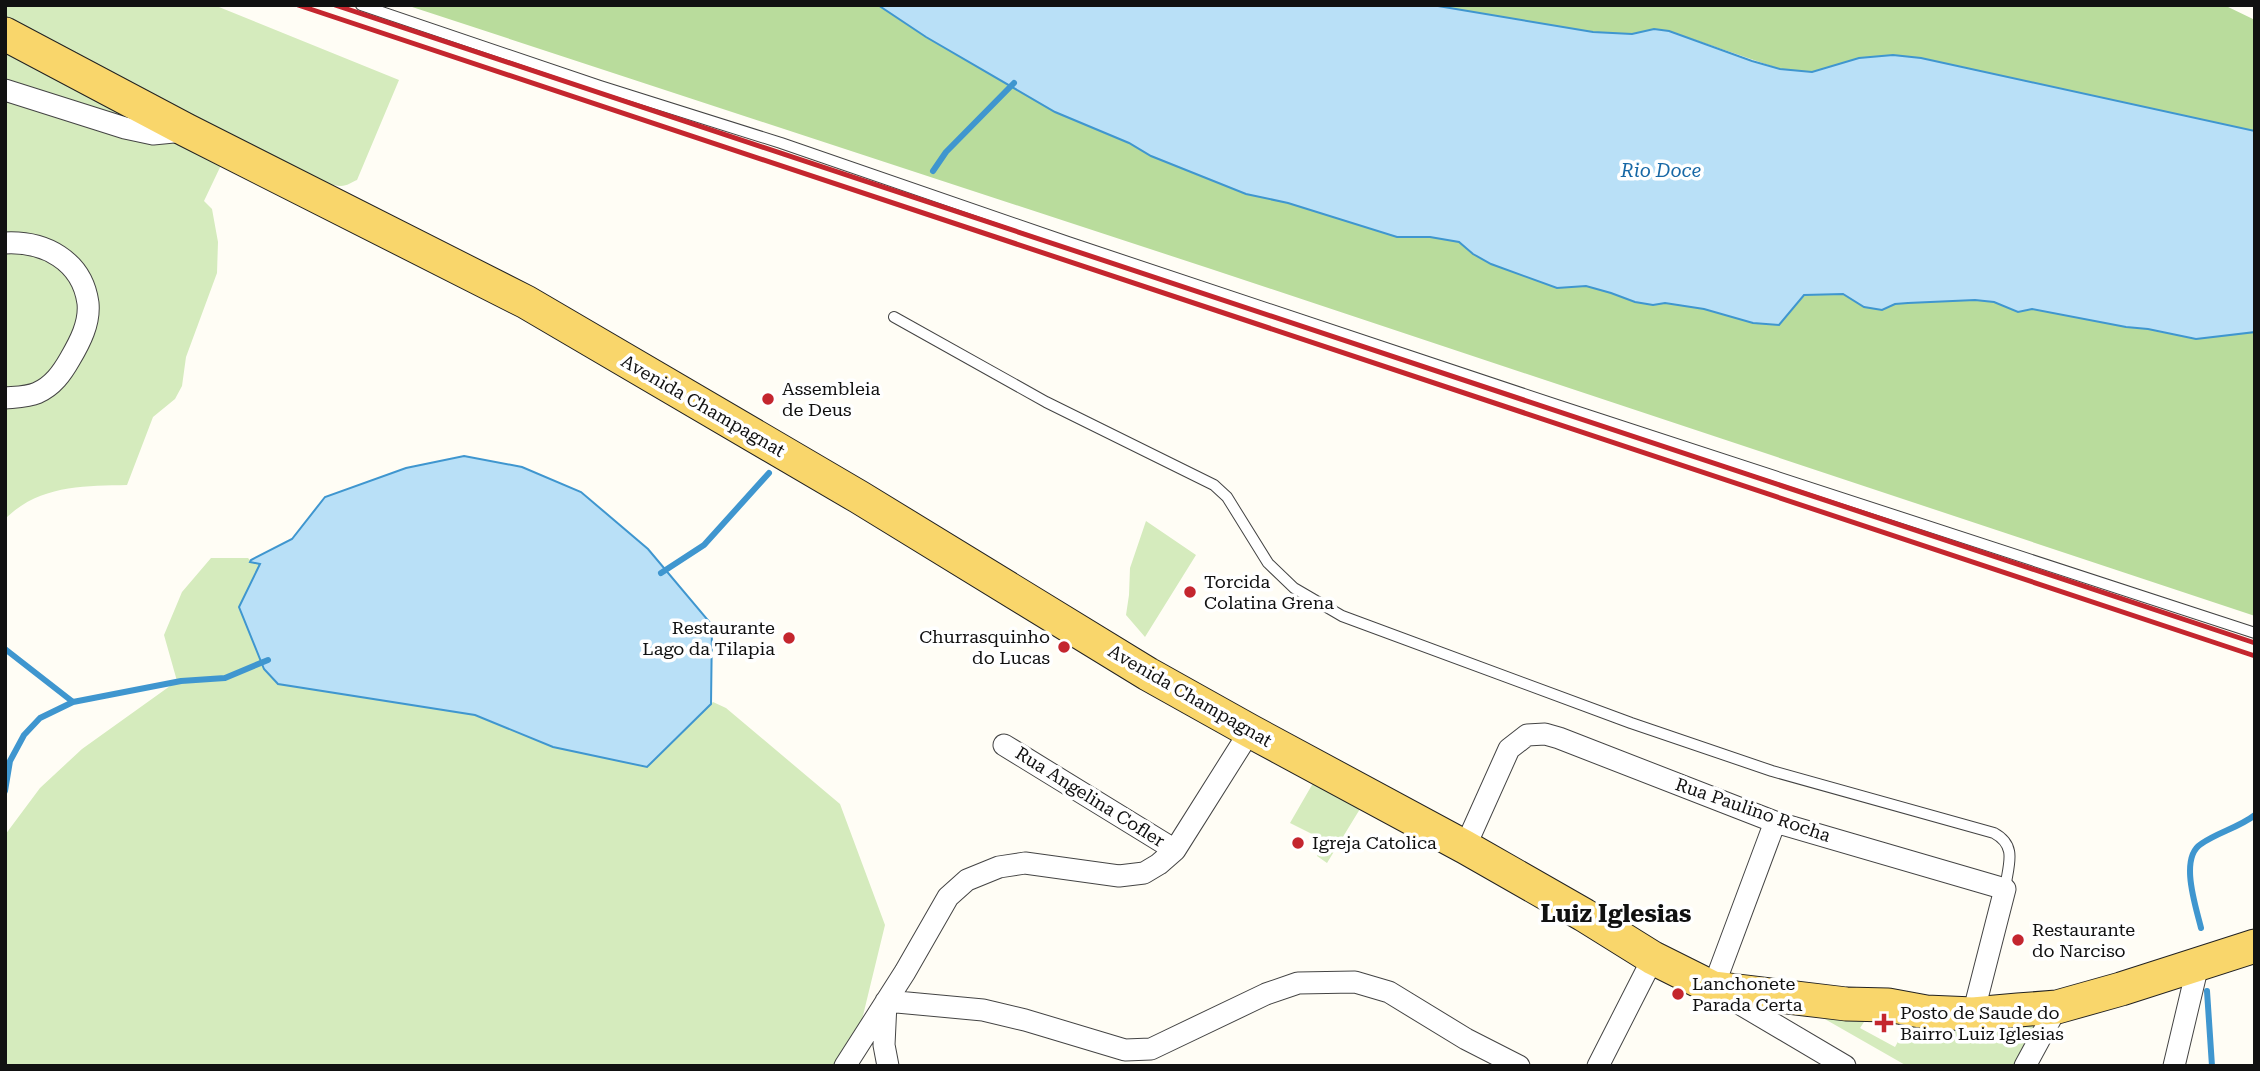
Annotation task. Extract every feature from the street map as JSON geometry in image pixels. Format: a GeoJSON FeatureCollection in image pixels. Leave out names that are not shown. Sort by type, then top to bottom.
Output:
{"type":"FeatureCollection","features":[{"type":"Feature","properties":{"kind":"main road","name":"Avenida Champagnat"},"geometry":{"type":"LineString","coordinates":[[5,34],[186,130],[526,302],[847,490],[1148,674],[1465,847],[1653,958],[1713,988],[1846,1004],[1888,1005],[1926,1012],[1973,1014],[2057,1007],[2255,946]]}},
{"type":"Feature","properties":{"kind":"street"},"geometry":{"type":"LineString","coordinates":[[5,90],[125,128],[153,134],[186,130]]}},
{"type":"Feature","properties":{"kind":"street"},"geometry":{"type":"LineString","coordinates":[[5,243],[24,242],[55,251],[73,270],[88,302],[85,327],[61,375],[37,393],[5,398]]}},
{"type":"Feature","properties":{"kind":"street"},"geometry":{"type":"LineString","coordinates":[[845,1066],[948,897],[967,880],[999,867],[1025,863],[1119,876],[1144,873],[1175,850],[1250,732]]}},
{"type":"Feature","properties":{"kind":"street","name":"Rua Paulino Rocha"},"geometry":{"type":"LineString","coordinates":[[1465,847],[1509,749],[1527,735],[1545,734],[1775,822],[2005,889]]}},
{"type":"Feature","properties":{"kind":"street","name":"Rua Angelina Cofler"},"geometry":{"type":"LineString","coordinates":[[1004,745],[1175,850]]}},
{"type":"Feature","properties":{"kind":"street"},"geometry":{"type":"LineString","coordinates":[[1775,822],[1713,988],[1845,1066]]}},
{"type":"Feature","properties":{"kind":"street"},"geometry":{"type":"LineString","coordinates":[[1973,1014],[2005,889]]}},
{"type":"Feature","properties":{"kind":"street"},"geometry":{"type":"LineString","coordinates":[[1598,1066],[1653,958]]}},
{"type":"Feature","properties":{"kind":"street"},"geometry":{"type":"LineString","coordinates":[[2174,1066],[2198,965]]}},
{"type":"Feature","properties":{"kind":"street"},"geometry":{"type":"LineString","coordinates":[[887,1001],[983,1010],[1125,1050],[1139,1051],[1151,1049],[1266,994],[1298,983],[1355,982],[1389,992],[1466,1039],[1520,1066]]}},
{"type":"Feature","properties":{"kind":"street"},"geometry":{"type":"LineString","coordinates":[[887,1001],[884,1045],[888,1066]]}},
{"type":"Feature","properties":{"kind":"street"},"geometry":{"type":"LineString","coordinates":[[2025,1066],[2057,1007]]}},
{"type":"Feature","properties":{"kind":"lane"},"geometry":{"type":"LineString","coordinates":[[361,5],[600,86],[781,143],[1557,405],[2255,633]]}},
{"type":"Feature","properties":{"kind":"lane"},"geometry":{"type":"LineString","coordinates":[[894,317],[1046,402],[1214,485],[1227,497],[1268,563],[1294,588],[1342,615],[1631,723],[1759,767],[1994,833],[2005,839],[2009,845],[2005,889]]}},
{"type":"Feature","properties":{"kind":"green space"},"geometry":{"type":"Polygon","coordinates":[[[5,5],[214,5],[399,80],[357,180],[347,185],[318,180],[233,140],[204,201],[212,209],[218,242],[217,273],[186,357],[182,386],[175,399],[153,417],[127,485],[78,487],[47,494],[32,499],[5,519],[5,5]]]}},
{"type":"Feature","properties":{"kind":"green space"},"geometry":{"type":"Polygon","coordinates":[[[406,5],[878,5],[926,37],[1055,112],[1129,143],[1151,156],[1246,194],[1288,203],[1397,237],[1430,237],[1459,242],[1491,264],[1557,288],[1586,286],[1635,302],[1704,309],[1753,323],[1778,325],[1804,295],[1843,294],[1864,307],[1881,310],[1895,304],[1975,300],[1994,302],[2018,312],[2032,309],[2126,327],[2255,332],[2255,616],[1208,268],[406,5]]]}},
{"type":"Feature","properties":{"kind":"green space"},"geometry":{"type":"Polygon","coordinates":[[[1432,5],[2224,5],[2255,20],[2255,131],[1921,58],[1859,58],[1812,72],[1780,69],[1669,31],[1654,29],[1632,34],[1593,32],[1432,5]]]}},
{"type":"Feature","properties":{"kind":"green space"},"geometry":{"type":"Polygon","coordinates":[[[1146,521],[1196,555],[1145,637],[1126,615],[1130,568],[1146,521]]]}},
{"type":"Feature","properties":{"kind":"green space"},"geometry":{"type":"Polygon","coordinates":[[[211,558],[248,558],[260,563],[278,684],[475,715],[553,747],[647,767],[713,702],[726,708],[840,804],[885,925],[851,1065],[5,1066],[5,835],[40,788],[82,749],[177,681],[164,635],[182,592],[211,558]]]}},
{"type":"Feature","properties":{"kind":"green space"},"geometry":{"type":"Polygon","coordinates":[[[1316,778],[1363,804],[1327,863],[1317,856],[1326,841],[1290,823],[1316,778]]]}},
{"type":"Feature","properties":{"kind":"green space"},"geometry":{"type":"Polygon","coordinates":[[[1795,1002],[1870,1013],[1860,1028],[1895,1047],[1910,1020],[2048,1013],[2019,1066],[1907,1066],[1795,1002]]]}},
{"type":"Feature","properties":{"kind":"water","name":"Rio Doce"},"geometry":{"type":"Polygon","coordinates":[[[878,5],[1432,5],[1593,32],[1632,34],[1654,29],[1669,31],[1780,69],[1812,72],[1859,58],[1893,55],[1921,58],[2255,131],[2255,332],[2196,339],[2032,309],[2018,312],[1994,302],[1975,300],[1908,303],[1895,304],[1882,310],[1864,307],[1843,294],[1804,295],[1779,325],[1753,323],[1704,309],[1635,302],[1586,286],[1557,288],[1491,264],[1459,242],[1430,237],[1397,237],[1288,203],[1246,194],[1151,156],[1129,143],[1055,112],[926,37],[878,5]]]}},
{"type":"Feature","properties":{"kind":"water"},"geometry":{"type":"Polygon","coordinates":[[[464,456],[522,467],[581,492],[648,549],[712,625],[711,704],[647,767],[553,747],[475,715],[278,684],[264,669],[239,607],[260,564],[250,562],[251,560],[292,539],[325,497],[406,468],[464,456]]]}},
{"type":"Feature","properties":{"kind":"waterway"},"geometry":{"type":"LineString","coordinates":[[933,171],[946,152],[1014,83]]}},
{"type":"Feature","properties":{"kind":"waterway"},"geometry":{"type":"LineString","coordinates":[[661,573],[704,545],[769,473]]}},
{"type":"Feature","properties":{"kind":"waterway"},"geometry":{"type":"LineString","coordinates":[[5,649],[73,702]]}},
{"type":"Feature","properties":{"kind":"waterway"},"geometry":{"type":"LineString","coordinates":[[5,791],[10,761],[24,735],[40,718],[73,702],[181,681],[225,678],[268,660]]}},
{"type":"Feature","properties":{"kind":"waterway"},"geometry":{"type":"LineString","coordinates":[[2201,928],[2191,883],[2191,860],[2194,851],[2201,844],[2255,815]]}},
{"type":"Feature","properties":{"kind":"waterway"},"geometry":{"type":"LineString","coordinates":[[2207,991],[2212,1066]]}},
{"type":"Feature","properties":{"kind":"railway"},"geometry":{"type":"LineString","coordinates":[[298,5],[2255,656]]}},
{"type":"Feature","properties":{"kind":"railway"},"geometry":{"type":"LineString","coordinates":[[335,5],[2255,643]]}},
{"type":"Feature","properties":{"kind":"place","name":"Assembleia de Deus"},"geometry":{"type":"Point","coordinates":[768,399]}},
{"type":"Feature","properties":{"kind":"place","name":"Torcida Colatina Grena"},"geometry":{"type":"Point","coordinates":[1190,592]}},
{"type":"Feature","properties":{"kind":"place","name":"Restaurante Lago da Tilapia"},"geometry":{"type":"Point","coordinates":[789,638]}},
{"type":"Feature","properties":{"kind":"place","name":"Churrasquinho do Lucas"},"geometry":{"type":"Point","coordinates":[1064,647]}},
{"type":"Feature","properties":{"kind":"place","name":"Igreja Catolica"},"geometry":{"type":"Point","coordinates":[1298,843]}},
{"type":"Feature","properties":{"kind":"place","name":"Restaurante do Narciso"},"geometry":{"type":"Point","coordinates":[2018,940]}},
{"type":"Feature","properties":{"kind":"place","name":"Lanchonete Parada Certa"},"geometry":{"type":"Point","coordinates":[1678,994]}},
{"type":"Feature","properties":{"kind":"place","name":"Posto de Saude do Bairro Luiz Iglesias"},"geometry":{"type":"Point","coordinates":[1884,1023]}},
{"type":"Feature","properties":{"kind":"district","name":"Luiz Iglesias"},"geometry":{"type":"Point","coordinates":[1616,914]}}]}
